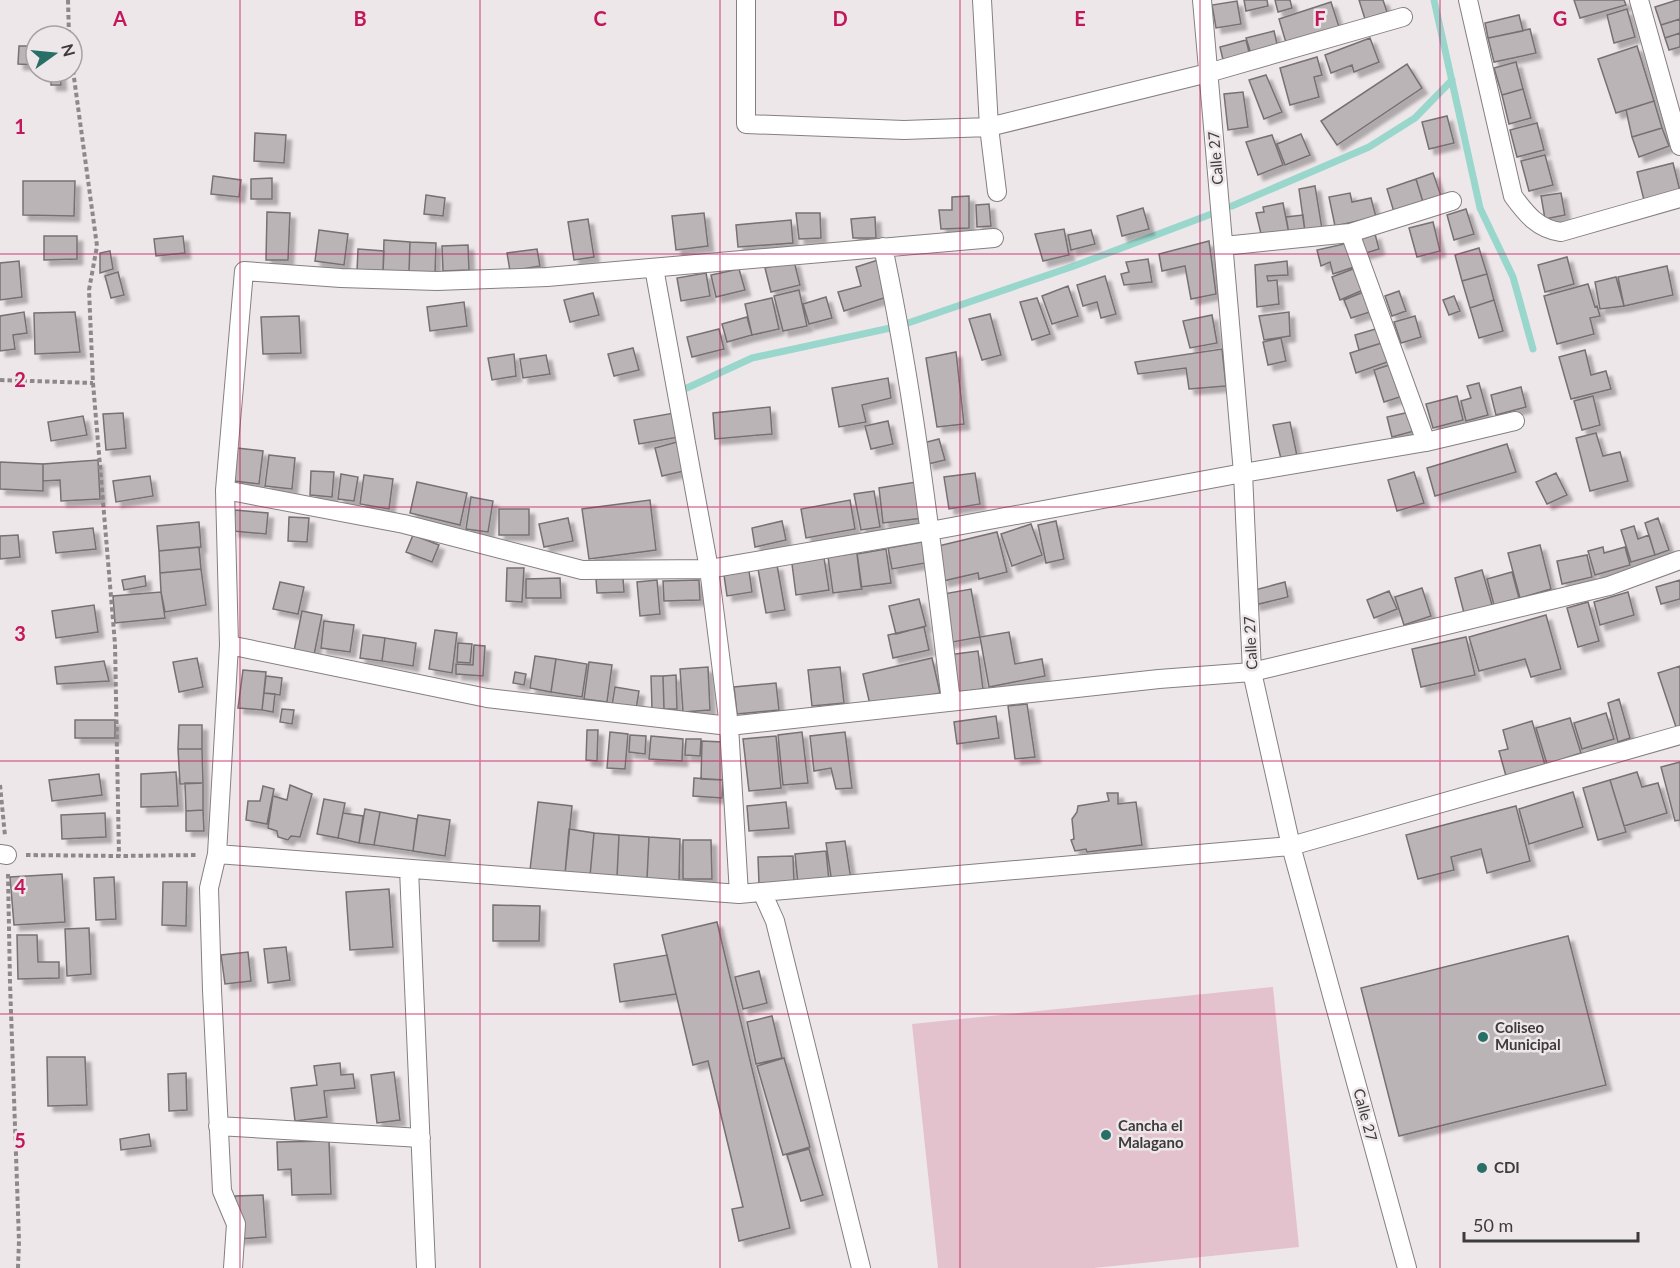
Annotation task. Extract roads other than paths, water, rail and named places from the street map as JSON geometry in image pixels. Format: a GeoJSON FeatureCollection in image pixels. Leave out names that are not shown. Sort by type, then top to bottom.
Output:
{"type":"FeatureCollection","features":[{"type":"Feature","properties":{"kind":"street"},"geometry":{"type":"LineString","coordinates":[[746,0],[746,124],[904,129],[989,127],[1208,73],[1403,17]]}},
{"type":"Feature","properties":{"kind":"street"},"geometry":{"type":"LineString","coordinates":[[982,0],[989,127],[997,192]]}},
{"type":"Feature","properties":{"kind":"street","name":"Calle 27"},"geometry":{"type":"LineString","coordinates":[[1202,0],[1243,472],[1252,672],[1291,846],[1407,1268]]}},
{"type":"Feature","properties":{"kind":"street"},"geometry":{"type":"LineString","coordinates":[[1467,0],[1513,196],[1537,224],[1552,231],[1561,232],[1680,198]]}},
{"type":"Feature","properties":{"kind":"street"},"geometry":{"type":"LineString","coordinates":[[1639,0],[1680,146]]}},
{"type":"Feature","properties":{"kind":"street"},"geometry":{"type":"LineString","coordinates":[[1224,246],[1350,234],[1452,201]]}},
{"type":"Feature","properties":{"kind":"street"},"geometry":{"type":"LineString","coordinates":[[1350,234],[1426,442]]}},
{"type":"Feature","properties":{"kind":"street"},"geometry":{"type":"LineString","coordinates":[[233,1268],[236,1224],[222,1191],[209,888],[217,854],[229,645],[225,490],[244,271],[341,278],[437,281],[547,277],[994,238]]}},
{"type":"Feature","properties":{"kind":"street"},"geometry":{"type":"LineString","coordinates":[[883,247],[897,316],[930,531],[951,701]]}},
{"type":"Feature","properties":{"kind":"street"},"geometry":{"type":"LineString","coordinates":[[654,268],[710,569],[729,726],[739,894]]}},
{"type":"Feature","properties":{"kind":"street"},"geometry":{"type":"LineString","coordinates":[[225,490],[404,524],[582,570],[710,569],[930,531],[1243,472],[1426,442],[1515,421]]}},
{"type":"Feature","properties":{"kind":"street"},"geometry":{"type":"LineString","coordinates":[[229,645],[487,698],[729,726],[1159,679],[1252,672],[1609,586],[1680,560]]}},
{"type":"Feature","properties":{"kind":"street"},"geometry":{"type":"LineString","coordinates":[[217,854],[739,894],[1291,846],[1680,735]]}},
{"type":"Feature","properties":{"kind":"street"},"geometry":{"type":"LineString","coordinates":[[409,869],[426,1268]]}},
{"type":"Feature","properties":{"kind":"street"},"geometry":{"type":"LineString","coordinates":[[762,892],[775,921],[861,1268]]}},
{"type":"Feature","properties":{"kind":"street"},"geometry":{"type":"LineString","coordinates":[[218,1126],[421,1138]]}},
{"type":"Feature","properties":{"kind":"waterway"},"geometry":{"type":"LineString","coordinates":[[1434,0],[1480,208],[1513,277],[1533,349]]}},
{"type":"Feature","properties":{"kind":"waterway"},"geometry":{"type":"LineString","coordinates":[[1232,206],[1369,147],[1415,118],[1452,80]]}},
{"type":"Feature","properties":{"kind":"waterway"},"geometry":{"type":"LineString","coordinates":[[908,323],[1074,266],[1214,213]]}},
{"type":"Feature","properties":{"kind":"waterway"},"geometry":{"type":"LineString","coordinates":[[687,388],[752,358],[895,327]]}},
{"type":"Feature","properties":{"kind":"place","name":"Coliseo Municipal"},"geometry":{"type":"Point","coordinates":[1483,1037]}},
{"type":"Feature","properties":{"kind":"place","name":"Cancha el Malagano"},"geometry":{"type":"Point","coordinates":[1106,1135]}},
{"type":"Feature","properties":{"kind":"place","name":"CDI"},"geometry":{"type":"Point","coordinates":[1482,1168]}}]}
